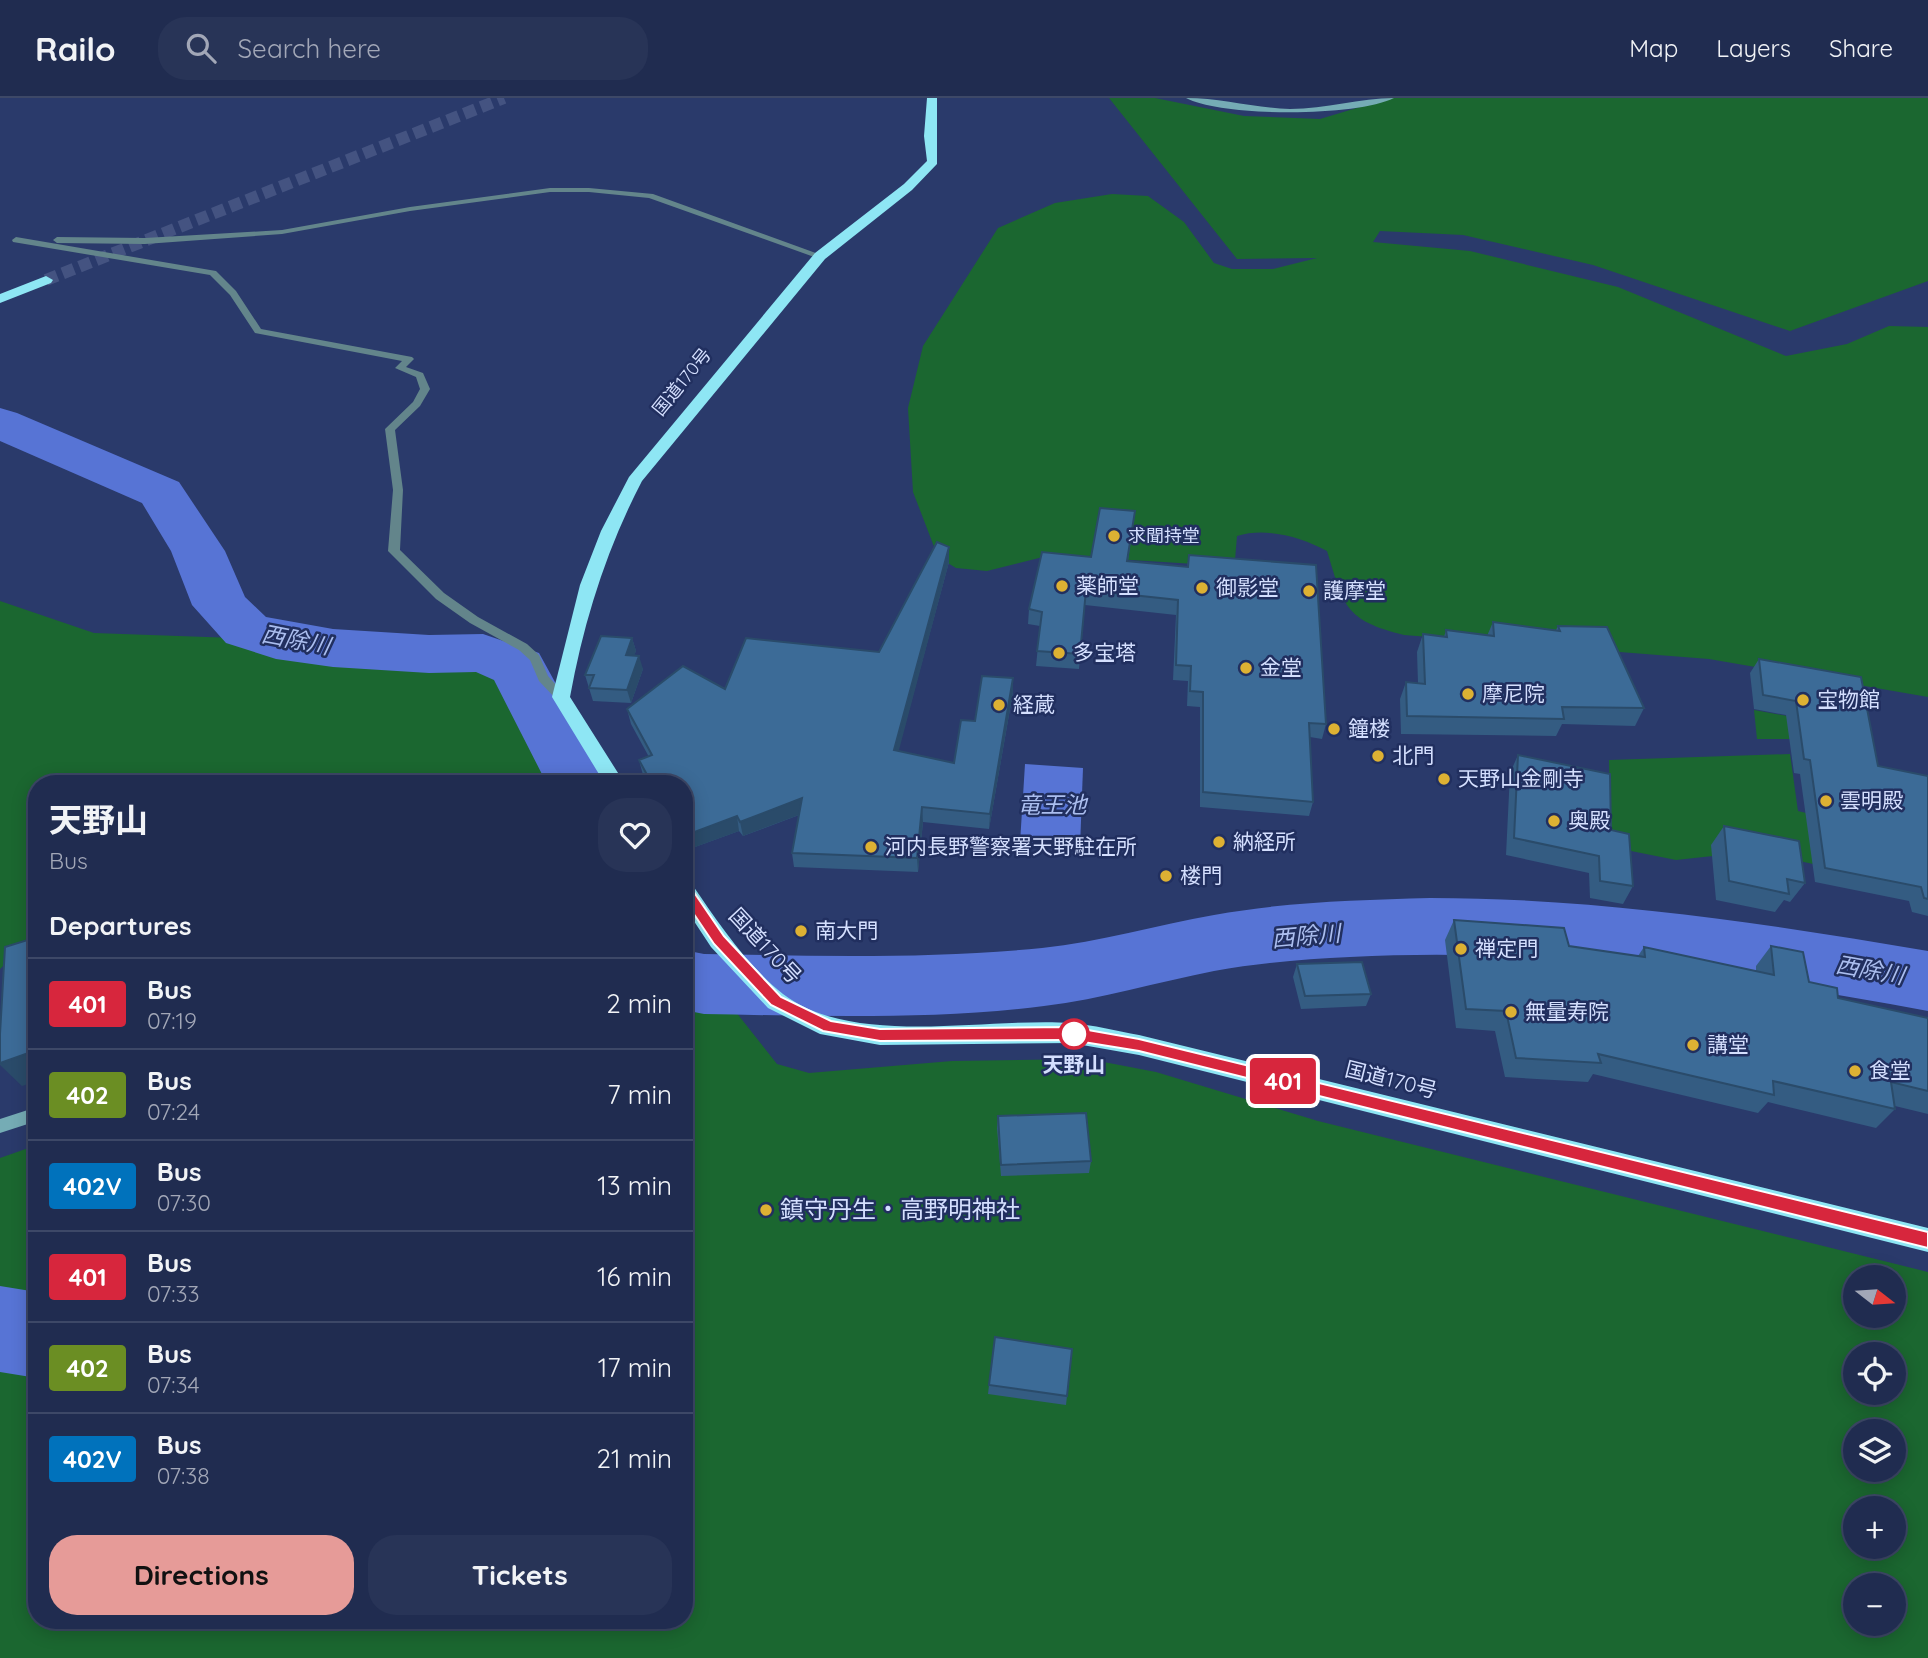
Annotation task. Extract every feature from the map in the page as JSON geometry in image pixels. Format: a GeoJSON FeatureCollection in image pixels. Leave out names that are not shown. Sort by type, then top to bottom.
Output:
{"type":"FeatureCollection","features":[{"type":"Feature","properties":{"kind":"highway","name":"国道170号"},"geometry":{"type":"LineString","coordinates":[[561,697],[569,644],[616,514],[635,480],[820,256],[908,187],[933,162],[930,136],[932,98]]}},
{"type":"Feature","properties":{"kind":"highway"},"geometry":{"type":"LineString","coordinates":[[0,299],[46,280]]}},
{"type":"Feature","properties":{"kind":"highway"},"geometry":{"type":"LineString","coordinates":[[561,697],[609,775]]}},
{"type":"Feature","properties":{"kind":"highway","name":"国道170号"},"geometry":{"type":"LineString","coordinates":[[693,907],[728,951],[776,1001],[828,1027],[880,1035],[1071,1033],[1139,1045],[1928,1240]]}},
{"type":"Feature","properties":{"kind":"street"},"geometry":{"type":"LineString","coordinates":[[1189,98],[1276,113],[1351,108],[1390,98]]}},
{"type":"Feature","properties":{"kind":"street"},"geometry":{"type":"LineString","coordinates":[[561,697],[543,678],[535,658],[523,647],[474,620],[440,596],[394,551],[401,511],[400,474],[390,429],[417,404],[425,389],[420,375],[400,368],[409,359],[258,331],[233,292],[213,273],[12,240],[145,241],[229,237],[282,232],[410,209],[536,191],[589,190],[650,196],[820,256]]}},
{"type":"Feature","properties":{"kind":"street"},"geometry":{"type":"LineString","coordinates":[[0,1126],[28,1117]]}},
{"type":"Feature","properties":{"kind":"green space"},"geometry":{"type":"Polygon","coordinates":[[[1109,98],[1155,98],[1244,116],[1320,119],[1390,98],[1928,98],[1928,281],[1790,331],[1593,265],[1463,235],[1380,231],[1373,242],[1470,251],[1618,287],[1786,356],[1847,344],[1889,326],[1928,327],[1928,697],[1709,659],[1404,635],[1369,623],[1349,608],[1327,551],[1306,541],[1271,533],[1237,536],[1235,560],[1227,566],[1051,555],[987,571],[956,568],[938,557],[913,492],[908,408],[923,346],[998,228],[1055,203],[1112,194],[1148,196],[1184,222],[1214,263],[1232,269],[1273,269],[1317,258],[1237,259],[1109,98]]]}},
{"type":"Feature","properties":{"kind":"green space"},"geometry":{"type":"Polygon","coordinates":[[[0,601],[94,633],[508,648],[537,677],[544,705],[570,753],[557,775],[28,775],[28,952],[11,958],[0,969],[0,601]]]}},
{"type":"Feature","properties":{"kind":"green space"},"geometry":{"type":"Polygon","coordinates":[[[1754,710],[1787,716],[1790,739],[1757,739],[1754,710]]]}},
{"type":"Feature","properties":{"kind":"green space"},"geometry":{"type":"Polygon","coordinates":[[[1790,754],[1798,811],[1835,820],[1843,870],[1784,858],[1713,856],[1676,860],[1611,847],[1609,760],[1790,754]]]}},
{"type":"Feature","properties":{"kind":"green space"},"geometry":{"type":"Polygon","coordinates":[[[693,967],[702,969],[777,1064],[809,1073],[952,1061],[1088,1059],[1156,1072],[1318,1121],[1900,1265],[1843,1265],[1843,1328],[1906,1328],[1906,1267],[1928,1272],[1928,1658],[0,1658],[0,1158],[28,1148],[28,1629],[693,1629],[693,967]]]}},
{"type":"Feature","properties":{"kind":"water","name":"竜王池"},"geometry":{"type":"Polygon","coordinates":[[[1025,764],[1083,768],[1080,847],[1020,843],[1025,764]]]}},
{"type":"Feature","properties":{"kind":"building"},"geometry":{"type":"Polygon","coordinates":[[[1100,508],[1135,511],[1127,561],[1188,567],[1189,555],[1316,565],[1326,724],[1309,723],[1313,802],[1203,792],[1203,692],[1190,691],[1191,666],[1176,665],[1178,600],[1086,590],[1080,654],[1037,651],[1042,612],[1029,609],[1042,552],[1091,557],[1100,508]]]}},
{"type":"Feature","properties":{"kind":"building"},"geometry":{"type":"Polygon","coordinates":[[[937,542],[949,547],[894,750],[954,763],[961,720],[975,721],[982,676],[1013,678],[990,814],[922,807],[917,858],[792,853],[802,798],[740,822],[737,816],[693,833],[693,775],[647,775],[639,760],[652,755],[627,709],[683,666],[725,689],[746,638],[879,652],[937,542]]]}},
{"type":"Feature","properties":{"kind":"building"},"geometry":{"type":"Polygon","coordinates":[[[1493,622],[1560,631],[1558,626],[1607,627],[1644,708],[1562,707],[1564,719],[1407,716],[1406,682],[1425,684],[1423,634],[1447,637],[1446,630],[1494,636],[1493,622]]]}},
{"type":"Feature","properties":{"kind":"building"},"geometry":{"type":"Polygon","coordinates":[[[601,636],[632,638],[626,655],[639,656],[627,690],[589,688],[594,675],[585,675],[601,636]]]}},
{"type":"Feature","properties":{"kind":"building"},"geometry":{"type":"Polygon","coordinates":[[[1759,659],[1861,677],[1878,766],[1928,776],[1928,899],[1924,898],[1921,887],[1825,868],[1810,760],[1804,759],[1796,701],[1763,695],[1759,659]]]}},
{"type":"Feature","properties":{"kind":"building","name":"奥殿"},"geometry":{"type":"Polygon","coordinates":[[[1518,755],[1610,774],[1611,830],[1629,834],[1633,886],[1600,881],[1599,856],[1514,838],[1518,755]]]}},
{"type":"Feature","properties":{"kind":"building"},"geometry":{"type":"Polygon","coordinates":[[[1724,826],[1799,841],[1805,883],[1787,879],[1789,894],[1729,881],[1724,826]]]}},
{"type":"Feature","properties":{"kind":"building"},"geometry":{"type":"Polygon","coordinates":[[[1454,920],[1564,928],[1569,946],[1645,957],[1644,947],[1774,975],[1771,946],[1803,952],[1809,982],[1837,988],[1838,998],[1928,1018],[1928,1091],[1891,1082],[1895,1109],[1773,1081],[1774,1095],[1598,1054],[1601,1063],[1516,1058],[1506,1011],[1466,1009],[1454,920]]]}},
{"type":"Feature","properties":{"kind":"building"},"geometry":{"type":"Polygon","coordinates":[[[28,940],[28,1053],[0,1063],[0,1034],[5,947],[28,940]]]}},
{"type":"Feature","properties":{"kind":"building"},"geometry":{"type":"Polygon","coordinates":[[[1362,962],[1371,994],[1305,996],[1297,964],[1362,962]]]}},
{"type":"Feature","properties":{"kind":"building"},"geometry":{"type":"Polygon","coordinates":[[[1086,1113],[1091,1161],[1001,1165],[998,1116],[1086,1113]]]}},
{"type":"Feature","properties":{"kind":"building"},"geometry":{"type":"Polygon","coordinates":[[[995,1337],[1072,1349],[1067,1396],[989,1385],[995,1337]]]}},
{"type":"Feature","properties":{"kind":"waterway","name":"西除川"},"geometry":{"type":"LineString","coordinates":[[0,423],[161,493],[198,551],[220,605],[246,630],[276,640],[333,648],[429,654],[483,653],[518,667],[543,720],[574,775]]}},
{"type":"Feature","properties":{"kind":"waterway","name":"西除川"},"geometry":{"type":"LineString","coordinates":[[693,982],[832,986],[1002,981],[1066,974],[1214,943],[1267,936],[1430,926],[1556,928],[1618,934],[1805,959],[1928,981]]}},
{"type":"Feature","properties":{"kind":"waterway"},"geometry":{"type":"LineString","coordinates":[[0,1329],[28,1334]]}},
{"type":"Feature","properties":{"kind":"tunnel"},"geometry":{"type":"LineString","coordinates":[[46,280],[504,98]]}},
{"type":"Feature","properties":{"kind":"bus line","name":"401"},"geometry":{"type":"LineString","coordinates":[[693,902],[719,940],[776,1001],[828,1027],[880,1035],[1071,1033],[1139,1045],[1928,1240]]}},
{"type":"Feature","properties":{"kind":"place","name":"求聞持堂"},"geometry":{"type":"Point","coordinates":[1114,536]}},
{"type":"Feature","properties":{"kind":"place","name":"薬師堂"},"geometry":{"type":"Point","coordinates":[1062,586]}},
{"type":"Feature","properties":{"kind":"place","name":"御影堂"},"geometry":{"type":"Point","coordinates":[1202,588]}},
{"type":"Feature","properties":{"kind":"place","name":"護摩堂"},"geometry":{"type":"Point","coordinates":[1309,591]}},
{"type":"Feature","properties":{"kind":"place","name":"多宝塔"},"geometry":{"type":"Point","coordinates":[1059,653]}},
{"type":"Feature","properties":{"kind":"place","name":"金堂"},"geometry":{"type":"Point","coordinates":[1246,668]}},
{"type":"Feature","properties":{"kind":"place","name":"摩尼院"},"geometry":{"type":"Point","coordinates":[1468,694]}},
{"type":"Feature","properties":{"kind":"place","name":"宝物館"},"geometry":{"type":"Point","coordinates":[1803,700]}},
{"type":"Feature","properties":{"kind":"place","name":"経蔵"},"geometry":{"type":"Point","coordinates":[999,705]}},
{"type":"Feature","properties":{"kind":"place","name":"鐘楼"},"geometry":{"type":"Point","coordinates":[1334,729]}},
{"type":"Feature","properties":{"kind":"place","name":"北門"},"geometry":{"type":"Point","coordinates":[1378,756]}},
{"type":"Feature","properties":{"kind":"place","name":"天野山金剛寺"},"geometry":{"type":"Point","coordinates":[1444,779]}},
{"type":"Feature","properties":{"kind":"place","name":"雲明殿"},"geometry":{"type":"Point","coordinates":[1826,801]}},
{"type":"Feature","properties":{"kind":"place","name":"奥殿"},"geometry":{"type":"Point","coordinates":[1554,821]}},
{"type":"Feature","properties":{"kind":"place","name":"納経所"},"geometry":{"type":"Point","coordinates":[1219,842]}},
{"type":"Feature","properties":{"kind":"place","name":"河内長野警察署天野駐在所"},"geometry":{"type":"Point","coordinates":[871,847]}},
{"type":"Feature","properties":{"kind":"place","name":"楼門"},"geometry":{"type":"Point","coordinates":[1166,876]}},
{"type":"Feature","properties":{"kind":"place","name":"南大門"},"geometry":{"type":"Point","coordinates":[801,931]}},
{"type":"Feature","properties":{"kind":"place","name":"禅定門"},"geometry":{"type":"Point","coordinates":[1461,949]}},
{"type":"Feature","properties":{"kind":"place","name":"無量寿院"},"geometry":{"type":"Point","coordinates":[1511,1012]}},
{"type":"Feature","properties":{"kind":"place","name":"天野山"},"geometry":{"type":"Point","coordinates":[1074,1034]}},
{"type":"Feature","properties":{"kind":"place","name":"講堂"},"geometry":{"type":"Point","coordinates":[1693,1045]}},
{"type":"Feature","properties":{"kind":"place","name":"食堂"},"geometry":{"type":"Point","coordinates":[1855,1071]}},
{"type":"Feature","properties":{"kind":"place","name":"鎮守丹生・高野明神社"},"geometry":{"type":"Point","coordinates":[766,1210]}}]}
